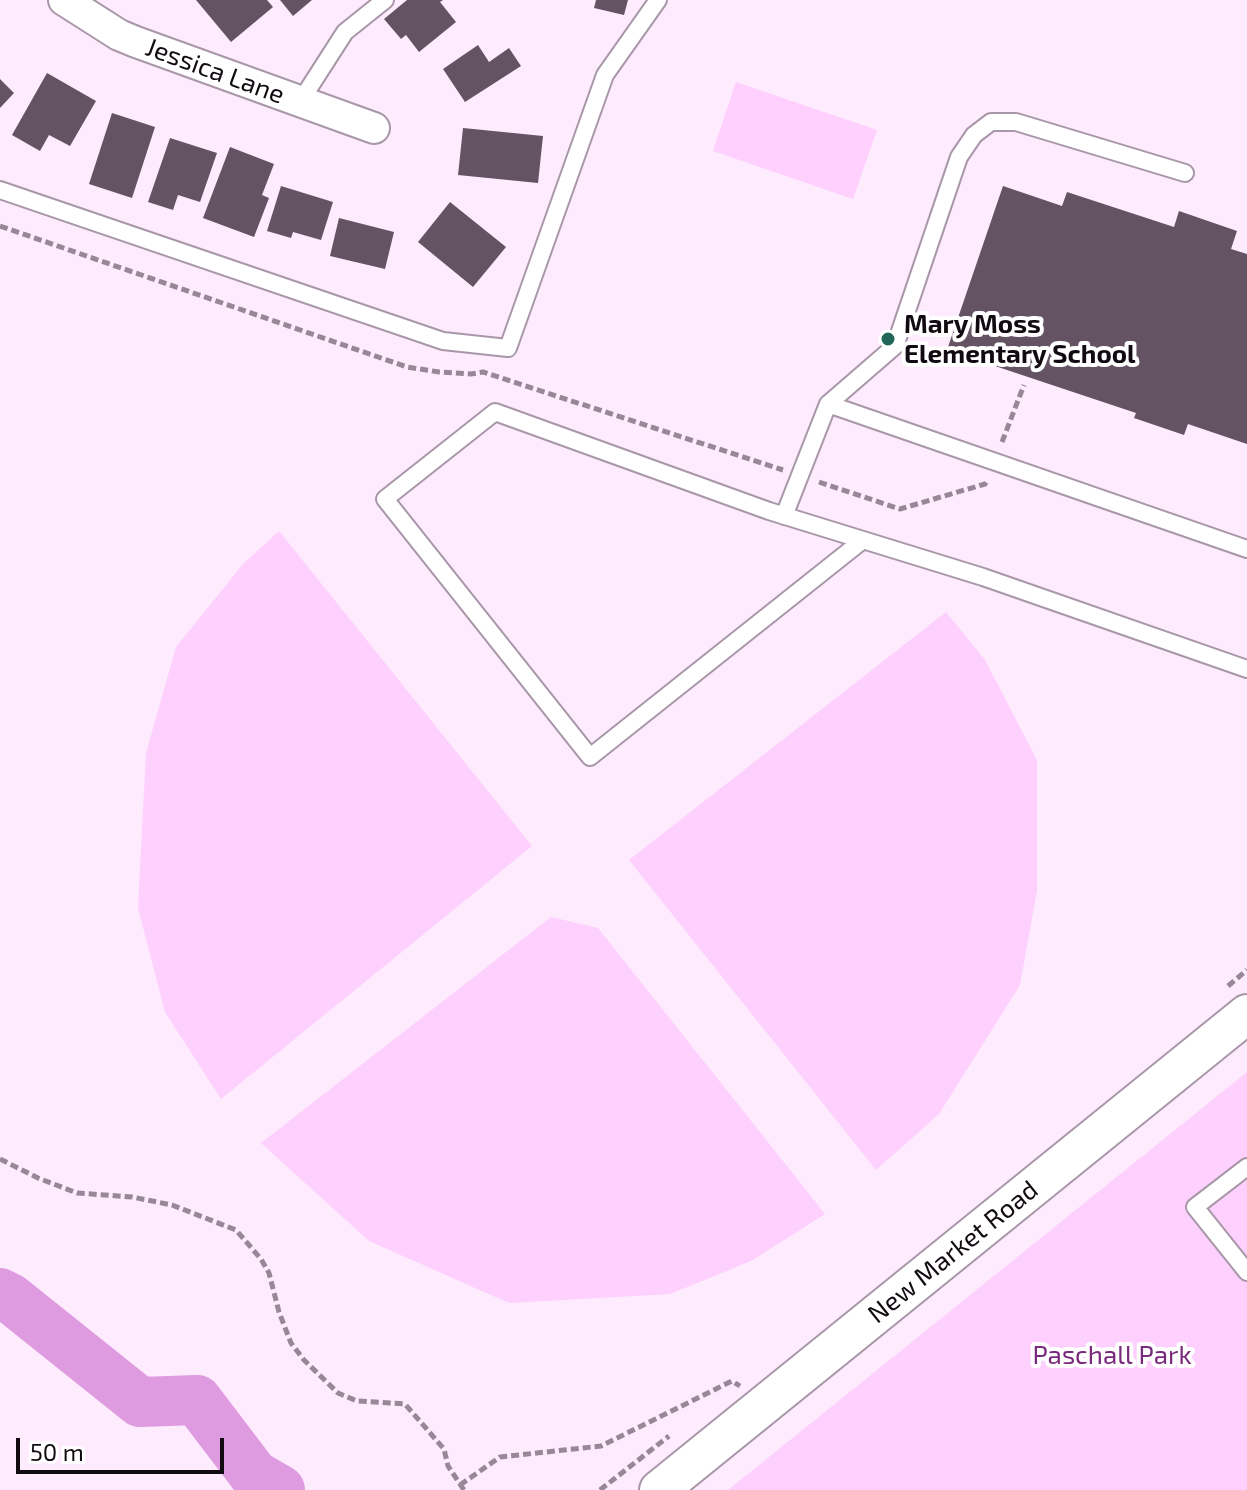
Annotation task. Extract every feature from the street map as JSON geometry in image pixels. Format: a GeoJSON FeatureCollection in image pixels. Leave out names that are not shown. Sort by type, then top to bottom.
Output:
{"type":"FeatureCollection","features":[{"type":"Feature","properties":{"kind":"street","name":"Jessica Lane"},"geometry":{"type":"LineString","coordinates":[[64,0],[100,10],[119,35],[374,128]]}},
{"type":"Feature","properties":{"kind":"street","name":"New Market Road"},"geometry":{"type":"LineString","coordinates":[[659,1490],[1247,1014]]}},
{"type":"Feature","properties":{"kind":"lane"},"geometry":{"type":"LineString","coordinates":[[300,102],[345,32],[385,0]]}},
{"type":"Feature","properties":{"kind":"lane"},"geometry":{"type":"LineString","coordinates":[[0,190],[443,341],[508,348],[605,75],[658,0]]}},
{"type":"Feature","properties":{"kind":"lane"},"geometry":{"type":"LineString","coordinates":[[784,516],[828,404],[895,346],[959,157],[974,135],[991,122],[1016,122],[1185,173]]}},
{"type":"Feature","properties":{"kind":"lane"},"geometry":{"type":"LineString","coordinates":[[828,404],[1247,549]]}},
{"type":"Feature","properties":{"kind":"lane"},"geometry":{"type":"LineString","coordinates":[[863,540],[590,757],[385,499],[495,412],[784,516],[863,540],[983,577],[1247,669]]}},
{"type":"Feature","properties":{"kind":"lane"},"geometry":{"type":"LineString","coordinates":[[1247,1167],[1195,1207],[1247,1272]]}},
{"type":"Feature","properties":{"kind":"path"},"geometry":{"type":"LineString","coordinates":[[0,226],[407,367],[439,372],[483,372],[900,509],[985,484],[1024,385]]}},
{"type":"Feature","properties":{"kind":"path"},"geometry":{"type":"LineString","coordinates":[[0,1159],[77,1193],[132,1197],[172,1205],[236,1230],[269,1273],[291,1343],[304,1360],[338,1393],[357,1401],[405,1404],[444,1449],[448,1466],[462,1488],[500,1457],[601,1446],[732,1381],[769,1402]]}},
{"type":"Feature","properties":{"kind":"green space"},"geometry":{"type":"Polygon","coordinates":[[[736,82],[877,130],[853,199],[713,151],[736,82]]]}},
{"type":"Feature","properties":{"kind":"green space"},"geometry":{"type":"Polygon","coordinates":[[[279,531],[532,846],[221,1099],[165,1012],[138,908],[146,753],[176,647],[243,564],[279,531]]]}},
{"type":"Feature","properties":{"kind":"green space"},"geometry":{"type":"Polygon","coordinates":[[[946,612],[985,660],[1037,760],[1037,890],[1020,985],[939,1114],[876,1170],[629,860],[946,612]]]}},
{"type":"Feature","properties":{"kind":"green space"},"geometry":{"type":"Polygon","coordinates":[[[551,917],[598,928],[825,1214],[751,1261],[670,1294],[509,1303],[369,1241],[261,1143],[551,917]]]}},
{"type":"Feature","properties":{"kind":"green space","name":"Paschall Park"},"geometry":{"type":"Polygon","coordinates":[[[1247,1072],[1247,1490],[728,1490],[1247,1072]]]}},
{"type":"Feature","properties":{"kind":"building"},"geometry":{"type":"Polygon","coordinates":[[[196,0],[267,0],[273,7],[231,42],[196,0]]]}},
{"type":"Feature","properties":{"kind":"building"},"geometry":{"type":"Polygon","coordinates":[[[280,0],[312,0],[293,16],[280,0]]]}},
{"type":"Feature","properties":{"kind":"building"},"geometry":{"type":"Polygon","coordinates":[[[407,0],[443,0],[440,2],[456,22],[419,52],[406,35],[401,39],[384,19],[407,0]]]}},
{"type":"Feature","properties":{"kind":"building"},"geometry":{"type":"Polygon","coordinates":[[[596,0],[628,0],[624,15],[594,8],[596,0]]]}},
{"type":"Feature","properties":{"kind":"building"},"geometry":{"type":"Polygon","coordinates":[[[478,45],[489,62],[509,48],[521,66],[465,102],[443,69],[478,45]]]}},
{"type":"Feature","properties":{"kind":"building"},"geometry":{"type":"Polygon","coordinates":[[[47,73],[96,101],[70,146],[49,135],[40,151],[12,135],[47,73]]]}},
{"type":"Feature","properties":{"kind":"building"},"geometry":{"type":"Polygon","coordinates":[[[0,79],[14,93],[0,108],[0,79]]]}},
{"type":"Feature","properties":{"kind":"building"},"geometry":{"type":"Polygon","coordinates":[[[112,113],[155,127],[132,198],[89,184],[112,113]]]}},
{"type":"Feature","properties":{"kind":"building"},"geometry":{"type":"Polygon","coordinates":[[[463,128],[543,136],[538,183],[458,175],[463,128]]]}},
{"type":"Feature","properties":{"kind":"building"},"geometry":{"type":"Polygon","coordinates":[[[170,138],[217,153],[200,202],[178,195],[173,210],[148,202],[170,138]]]}},
{"type":"Feature","properties":{"kind":"building"},"geometry":{"type":"Polygon","coordinates":[[[230,147],[274,164],[262,195],[269,198],[254,237],[203,218],[230,147]]]}},
{"type":"Feature","properties":{"kind":"building"},"geometry":{"type":"Polygon","coordinates":[[[281,186],[333,202],[321,240],[293,232],[291,238],[267,231],[281,186]]]}},
{"type":"Feature","properties":{"kind":"building"},"geometry":{"type":"Polygon","coordinates":[[[1003,186],[1062,206],[1067,192],[1174,227],[1179,211],[1237,231],[1231,249],[1247,254],[1247,444],[1188,424],[1184,435],[1134,418],[1136,413],[947,350],[1003,186]]]}},
{"type":"Feature","properties":{"kind":"building"},"geometry":{"type":"Polygon","coordinates":[[[450,202],[506,247],[473,287],[418,242],[450,202]]]}},
{"type":"Feature","properties":{"kind":"building"},"geometry":{"type":"Polygon","coordinates":[[[339,218],[394,232],[385,269],[330,256],[339,218]]]}},
{"type":"Feature","properties":{"kind":"waterway"},"geometry":{"type":"LineString","coordinates":[[0,1293],[140,1402],[197,1400],[254,1475],[280,1490]]}},
{"type":"Feature","properties":{"kind":"place","name":"Mary Moss Elementary School"},"geometry":{"type":"Point","coordinates":[888,339]}}]}
